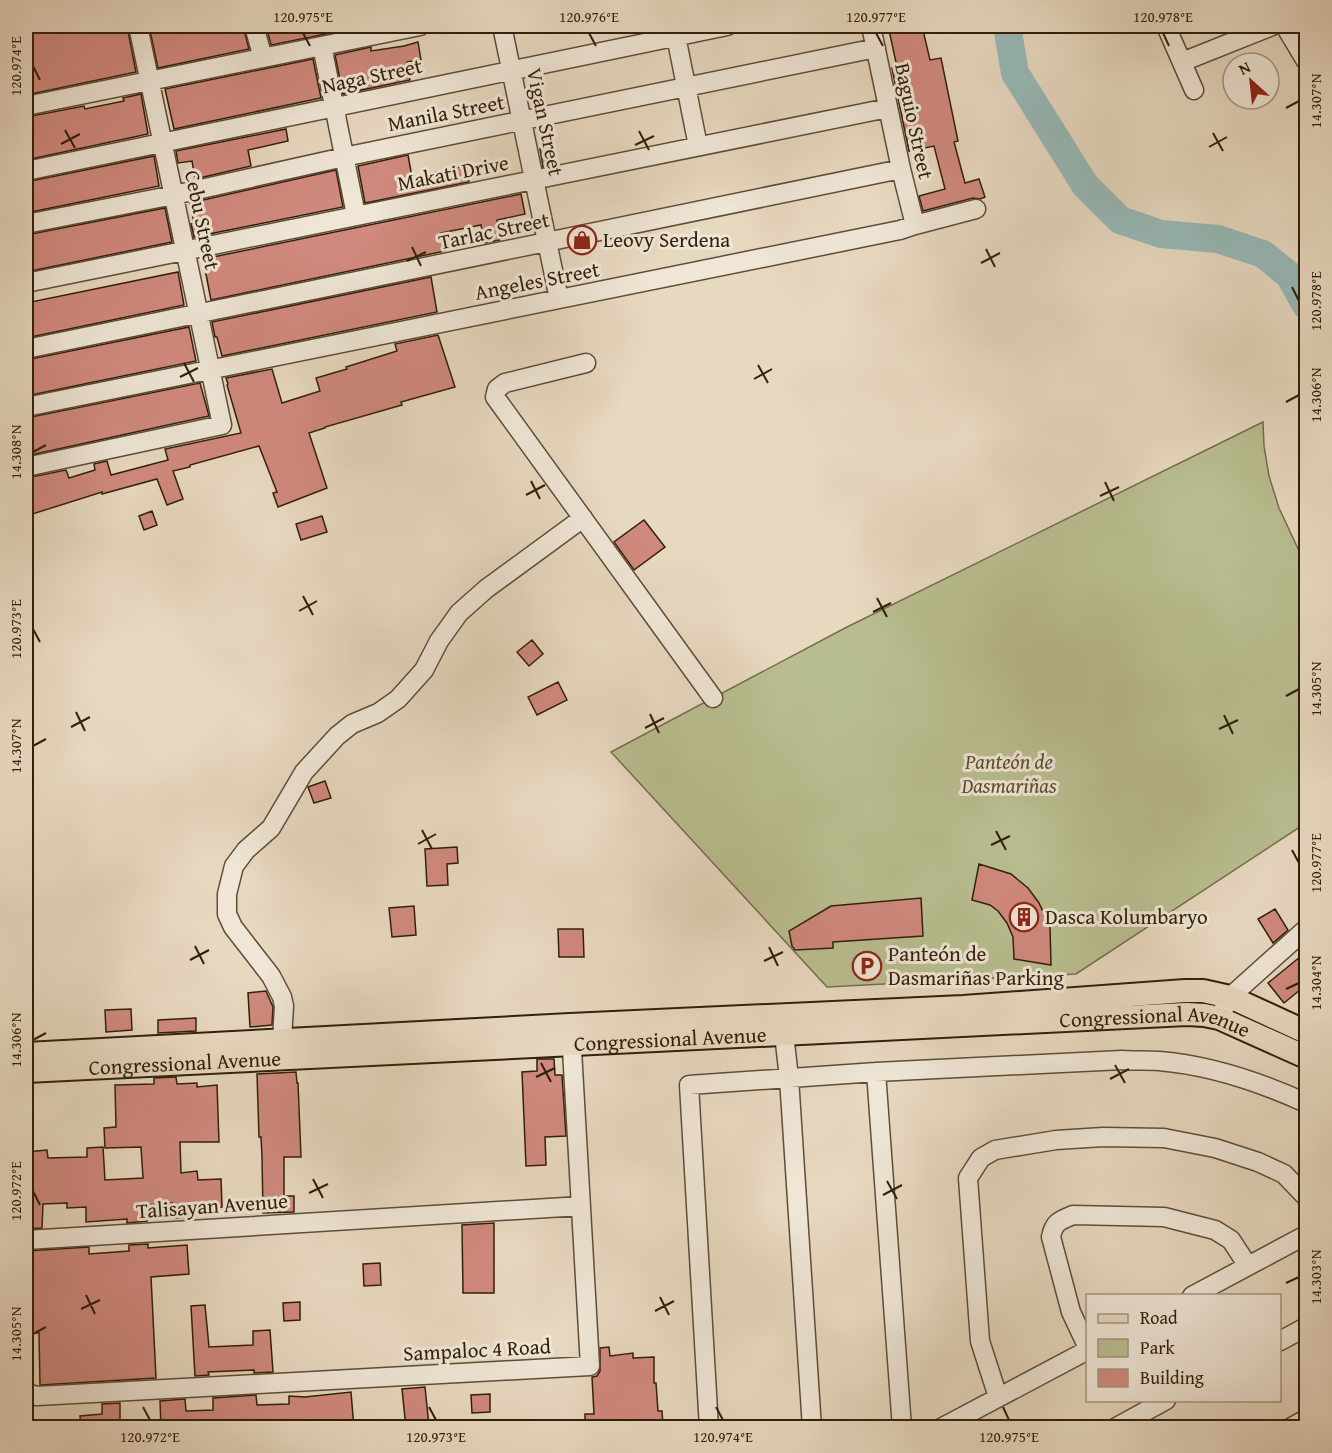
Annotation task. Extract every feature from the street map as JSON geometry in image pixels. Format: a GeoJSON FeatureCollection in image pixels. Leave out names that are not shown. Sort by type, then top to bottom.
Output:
{"type":"FeatureCollection","features":[{"type":"Feature","properties":{"kind":"main road","name":"Congressional Avenue"},"geometry":{"type":"LineString","coordinates":[[26,1071],[1185,991],[1230,997],[1306,1032]]}},
{"type":"Feature","properties":{"kind":"main road","name":"Congressional Avenue"},"geometry":{"type":"LineString","coordinates":[[26,1054],[282,1040],[571,1034],[784,1034],[1186,1014],[1219,1018],[1306,1057]]}},
{"type":"Feature","properties":{"kind":"street","name":"Cebu Street"},"geometry":{"type":"LineString","coordinates":[[26,467],[222,424],[138,26]]}},
{"type":"Feature","properties":{"kind":"street"},"geometry":{"type":"LineString","coordinates":[[254,26],[263,58]]}},
{"type":"Feature","properties":{"kind":"street"},"geometry":{"type":"LineString","coordinates":[[26,106],[420,26]]}},
{"type":"Feature","properties":{"kind":"street","name":"Vigan Street"},"geometry":{"type":"LineString","coordinates":[[502,26],[559,299]]}},
{"type":"Feature","properties":{"kind":"street","name":"Naga Street"},"geometry":{"type":"LineString","coordinates":[[26,171],[511,71],[675,31],[727,26]]}},
{"type":"Feature","properties":{"kind":"street","name":"Baguio Street"},"geometry":{"type":"LineString","coordinates":[[872,26],[901,170],[915,225]]}},
{"type":"Feature","properties":{"kind":"street"},"geometry":{"type":"LineString","coordinates":[[1166,26],[1194,90]]}},
{"type":"Feature","properties":{"kind":"street"},"geometry":{"type":"LineString","coordinates":[[1182,62],[1272,26]]}},
{"type":"Feature","properties":{"kind":"street"},"geometry":{"type":"LineString","coordinates":[[1285,26],[1306,60]]}},
{"type":"Feature","properties":{"kind":"street"},"geometry":{"type":"LineString","coordinates":[[675,31],[698,146]]}},
{"type":"Feature","properties":{"kind":"street"},"geometry":{"type":"LineString","coordinates":[[322,45],[356,215]]}},
{"type":"Feature","properties":{"kind":"street","name":"Manila Street"},"geometry":{"type":"LineString","coordinates":[[26,225],[876,48]]}},
{"type":"Feature","properties":{"kind":"street","name":"Makati Drive"},"geometry":{"type":"LineString","coordinates":[[26,283],[888,108]]}},
{"type":"Feature","properties":{"kind":"street","name":"Tarlac Street"},"geometry":{"type":"LineString","coordinates":[[26,350],[901,170]]}},
{"type":"Feature","properties":{"kind":"street","name":"Angeles Street"},"geometry":{"type":"LineString","coordinates":[[26,407],[900,230],[976,209]]}},
{"type":"Feature","properties":{"kind":"street"},"geometry":{"type":"LineString","coordinates":[[586,363],[505,383],[497,389],[495,397],[713,698]]}},
{"type":"Feature","properties":{"kind":"street"},"geometry":{"type":"LineString","coordinates":[[282,1040],[284,1006],[282,997],[272,976],[233,927],[227,914],[227,894],[234,866],[246,850],[271,828],[304,772],[337,736],[352,724],[378,712],[398,699],[424,670],[439,641],[459,613],[486,589],[583,518]]}},
{"type":"Feature","properties":{"kind":"street"},"geometry":{"type":"LineString","coordinates":[[1219,1018],[1230,997],[1306,930]]}},
{"type":"Feature","properties":{"kind":"street","name":"Sampaloc 4 Road"},"geometry":{"type":"LineString","coordinates":[[26,1393],[38,1396],[590,1366],[571,1034]]}},
{"type":"Feature","properties":{"kind":"street"},"geometry":{"type":"LineString","coordinates":[[784,1034],[789,1078],[812,1428]]}},
{"type":"Feature","properties":{"kind":"street"},"geometry":{"type":"LineString","coordinates":[[709,1428],[688,1085],[876,1072],[1122,1060],[1159,1061],[1196,1067],[1238,1078],[1306,1103]]}},
{"type":"Feature","properties":{"kind":"street"},"geometry":{"type":"LineString","coordinates":[[876,1072],[902,1428]]}},
{"type":"Feature","properties":{"kind":"street"},"geometry":{"type":"LineString","coordinates":[[998,1397],[980,1341],[968,1178],[981,1158],[995,1150],[1056,1140],[1103,1137],[1164,1138],[1215,1148],[1258,1162],[1284,1174],[1306,1197]]}},
{"type":"Feature","properties":{"kind":"street","name":"Talisayan Avenue"},"geometry":{"type":"LineString","coordinates":[[26,1240],[581,1206]]}},
{"type":"Feature","properties":{"kind":"street"},"geometry":{"type":"LineString","coordinates":[[1086,1345],[1071,1312],[1051,1237],[1053,1227],[1060,1220],[1073,1215],[1164,1217],[1215,1230],[1231,1240],[1248,1266]]}},
{"type":"Feature","properties":{"kind":"street"},"geometry":{"type":"LineString","coordinates":[[1196,1294],[1306,1235]]}},
{"type":"Feature","properties":{"kind":"street"},"geometry":{"type":"LineString","coordinates":[[1281,1340],[1306,1327]]}},
{"type":"Feature","properties":{"kind":"street"},"geometry":{"type":"LineString","coordinates":[[940,1428],[1086,1350]]}},
{"type":"Feature","properties":{"kind":"street"},"geometry":{"type":"LineString","coordinates":[[1114,1428],[1164,1402]]}},
{"type":"Feature","properties":{"kind":"street"},"geometry":{"type":"LineString","coordinates":[[1290,1428],[1306,1419]]}},
{"type":"Feature","properties":{"kind":"green space","name":"Panteón de Dasmariñas"},"geometry":{"type":"Polygon","coordinates":[[[1263,422],[1269,476],[1279,508],[1306,566],[1306,823],[1076,974],[827,987],[611,752],[847,627],[1263,422]]]}},
{"type":"Feature","properties":{"kind":"building"},"geometry":{"type":"Polygon","coordinates":[[[26,26],[127,26],[136,72],[26,95],[26,26]]]}},
{"type":"Feature","properties":{"kind":"building"},"geometry":{"type":"Polygon","coordinates":[[[149,26],[243,26],[249,49],[158,68],[149,26]]]}},
{"type":"Feature","properties":{"kind":"building"},"geometry":{"type":"Polygon","coordinates":[[[266,26],[366,26],[271,45],[266,26]]]}},
{"type":"Feature","properties":{"kind":"building"},"geometry":{"type":"Polygon","coordinates":[[[922,26],[930,60],[941,58],[958,141],[954,142],[965,183],[979,179],[985,197],[923,211],[919,196],[945,189],[934,146],[909,151],[892,68],[897,67],[889,30],[922,26]]]}},
{"type":"Feature","properties":{"kind":"building"},"geometry":{"type":"Polygon","coordinates":[[[418,42],[421,60],[407,62],[410,80],[343,94],[335,55],[371,47],[371,51],[418,42]]]}},
{"type":"Feature","properties":{"kind":"building"},"geometry":{"type":"Polygon","coordinates":[[[313,59],[321,98],[174,129],[165,89],[313,59]]]}},
{"type":"Feature","properties":{"kind":"building"},"geometry":{"type":"Polygon","coordinates":[[[141,94],[148,134],[26,160],[26,117],[84,106],[85,109],[124,101],[123,98],[141,94]]]}},
{"type":"Feature","properties":{"kind":"building"},"geometry":{"type":"Polygon","coordinates":[[[286,129],[288,141],[248,150],[251,166],[195,179],[192,161],[178,163],[176,151],[286,129]]]}},
{"type":"Feature","properties":{"kind":"building"},"geometry":{"type":"Polygon","coordinates":[[[553,147],[556,164],[543,167],[540,149],[553,147]]]}},
{"type":"Feature","properties":{"kind":"building"},"geometry":{"type":"Polygon","coordinates":[[[408,155],[412,177],[466,166],[469,182],[365,203],[358,166],[408,155]]]}},
{"type":"Feature","properties":{"kind":"building"},"geometry":{"type":"Polygon","coordinates":[[[154,156],[159,186],[26,213],[26,182],[154,156]]]}},
{"type":"Feature","properties":{"kind":"building"},"geometry":{"type":"Polygon","coordinates":[[[336,170],[343,207],[194,237],[190,203],[336,170]]]}},
{"type":"Feature","properties":{"kind":"building"},"geometry":{"type":"Polygon","coordinates":[[[521,194],[525,214],[497,220],[500,240],[484,243],[481,225],[441,233],[445,251],[211,300],[203,259],[521,194]]]}},
{"type":"Feature","properties":{"kind":"building"},"geometry":{"type":"Polygon","coordinates":[[[165,208],[172,242],[26,272],[26,235],[165,208]]]}},
{"type":"Feature","properties":{"kind":"building"},"geometry":{"type":"Polygon","coordinates":[[[178,272],[184,305],[26,338],[26,303],[178,272]]]}},
{"type":"Feature","properties":{"kind":"building"},"geometry":{"type":"Polygon","coordinates":[[[431,277],[437,312],[222,356],[217,337],[215,337],[212,322],[431,277]]]}},
{"type":"Feature","properties":{"kind":"building"},"geometry":{"type":"Polygon","coordinates":[[[189,327],[196,361],[26,396],[26,360],[189,327]]]}},
{"type":"Feature","properties":{"kind":"building"},"geometry":{"type":"Polygon","coordinates":[[[438,335],[455,387],[401,402],[402,405],[309,433],[327,488],[278,507],[273,493],[277,492],[259,446],[173,471],[183,499],[167,505],[157,479],[102,494],[102,492],[26,516],[26,478],[66,470],[69,478],[95,470],[94,464],[107,461],[111,475],[168,460],[165,449],[241,433],[226,378],[272,369],[282,403],[320,391],[316,378],[397,351],[395,344],[438,335]]]}},
{"type":"Feature","properties":{"kind":"building"},"geometry":{"type":"Polygon","coordinates":[[[200,383],[209,416],[26,456],[26,418],[200,383]]]}},
{"type":"Feature","properties":{"kind":"building"},"geometry":{"type":"Polygon","coordinates":[[[152,511],[157,525],[144,530],[139,516],[152,511]]]}},
{"type":"Feature","properties":{"kind":"building"},"geometry":{"type":"Polygon","coordinates":[[[322,516],[327,532],[301,540],[296,524],[322,516]]]}},
{"type":"Feature","properties":{"kind":"building"},"geometry":{"type":"Polygon","coordinates":[[[644,520],[665,547],[634,570],[614,542],[644,520]]]}},
{"type":"Feature","properties":{"kind":"building"},"geometry":{"type":"Polygon","coordinates":[[[532,640],[543,654],[529,666],[517,652],[532,640]]]}},
{"type":"Feature","properties":{"kind":"building"},"geometry":{"type":"Polygon","coordinates":[[[558,682],[567,700],[537,715],[528,697],[558,682]]]}},
{"type":"Feature","properties":{"kind":"building"},"geometry":{"type":"Polygon","coordinates":[[[325,781],[331,798],[314,803],[308,787],[325,781]]]}},
{"type":"Feature","properties":{"kind":"building"},"geometry":{"type":"Polygon","coordinates":[[[457,847],[458,863],[447,864],[448,885],[427,886],[425,849],[457,847]]]}},
{"type":"Feature","properties":{"kind":"building","name":"Dasca Kolumbaryo"},"geometry":{"type":"Polygon","coordinates":[[[979,864],[1011,874],[1028,888],[1039,903],[1050,927],[1051,965],[1014,959],[1013,937],[1007,923],[990,905],[972,900],[979,864]]]}},
{"type":"Feature","properties":{"kind":"building"},"geometry":{"type":"Polygon","coordinates":[[[921,898],[923,936],[833,942],[833,948],[795,950],[792,946],[789,931],[831,906],[921,898]]]}},
{"type":"Feature","properties":{"kind":"building"},"geometry":{"type":"Polygon","coordinates":[[[414,906],[416,935],[392,937],[389,908],[414,906]]]}},
{"type":"Feature","properties":{"kind":"building"},"geometry":{"type":"Polygon","coordinates":[[[1275,909],[1288,930],[1273,943],[1258,919],[1275,909]]]}},
{"type":"Feature","properties":{"kind":"building"},"geometry":{"type":"Polygon","coordinates":[[[558,929],[583,929],[584,957],[559,957],[558,929]]]}},
{"type":"Feature","properties":{"kind":"building"},"geometry":{"type":"Polygon","coordinates":[[[1306,952],[1306,985],[1284,1003],[1268,983],[1306,952]]]}},
{"type":"Feature","properties":{"kind":"building"},"geometry":{"type":"Polygon","coordinates":[[[266,991],[273,1007],[272,1025],[250,1027],[248,993],[266,991]]]}},
{"type":"Feature","properties":{"kind":"building"},"geometry":{"type":"Polygon","coordinates":[[[131,1009],[132,1030],[106,1032],[105,1010],[131,1009]]]}},
{"type":"Feature","properties":{"kind":"building"},"geometry":{"type":"Polygon","coordinates":[[[196,1018],[196,1031],[158,1033],[158,1020],[196,1018]]]}},
{"type":"Feature","properties":{"kind":"building"},"geometry":{"type":"Polygon","coordinates":[[[537,1059],[554,1059],[555,1075],[562,1075],[566,1136],[545,1137],[546,1165],[526,1166],[522,1072],[537,1071],[537,1059]]]}},
{"type":"Feature","properties":{"kind":"building"},"geometry":{"type":"Polygon","coordinates":[[[296,1072],[301,1157],[284,1157],[284,1196],[294,1196],[294,1212],[263,1213],[257,1074],[296,1072]]]}},
{"type":"Feature","properties":{"kind":"building"},"geometry":{"type":"Polygon","coordinates":[[[176,1077],[177,1084],[197,1083],[197,1087],[217,1085],[219,1142],[180,1142],[181,1173],[197,1171],[198,1180],[221,1179],[222,1207],[193,1208],[194,1217],[174,1218],[173,1203],[146,1205],[147,1221],[127,1223],[127,1219],[86,1222],[86,1207],[67,1208],[67,1203],[43,1204],[42,1228],[27,1229],[27,1200],[29,1200],[26,1152],[47,1150],[48,1158],[87,1157],[87,1148],[103,1147],[105,1180],[143,1178],[141,1147],[105,1148],[104,1128],[116,1127],[115,1085],[154,1084],[154,1078],[176,1077]]]}},
{"type":"Feature","properties":{"kind":"building"},"geometry":{"type":"Polygon","coordinates":[[[494,1223],[494,1293],[463,1293],[462,1225],[494,1223]]]}},
{"type":"Feature","properties":{"kind":"building"},"geometry":{"type":"Polygon","coordinates":[[[148,1244],[148,1248],[187,1245],[189,1274],[151,1277],[156,1378],[40,1385],[39,1333],[33,1333],[32,1281],[28,1281],[27,1251],[89,1247],[89,1254],[129,1251],[129,1245],[148,1244]]]}},
{"type":"Feature","properties":{"kind":"building"},"geometry":{"type":"Polygon","coordinates":[[[380,1263],[381,1285],[364,1286],[363,1264],[380,1263]]]}},
{"type":"Feature","properties":{"kind":"building"},"geometry":{"type":"Polygon","coordinates":[[[300,1302],[300,1320],[284,1321],[283,1303],[300,1302]]]}},
{"type":"Feature","properties":{"kind":"building"},"geometry":{"type":"Polygon","coordinates":[[[205,1305],[209,1347],[253,1345],[253,1331],[270,1330],[273,1372],[254,1373],[254,1370],[208,1372],[209,1375],[195,1376],[191,1306],[205,1305]]]}},
{"type":"Feature","properties":{"kind":"building"},"geometry":{"type":"Polygon","coordinates":[[[609,1347],[610,1356],[633,1353],[633,1358],[654,1357],[654,1383],[656,1383],[658,1411],[662,1411],[663,1426],[585,1428],[585,1414],[594,1414],[592,1377],[597,1376],[600,1371],[600,1348],[609,1347]]]}},
{"type":"Feature","properties":{"kind":"building"},"geometry":{"type":"Polygon","coordinates":[[[425,1387],[429,1426],[406,1428],[402,1389],[425,1387]]]}},
{"type":"Feature","properties":{"kind":"building"},"geometry":{"type":"Polygon","coordinates":[[[351,1392],[354,1428],[161,1428],[160,1401],[185,1399],[186,1411],[213,1410],[213,1398],[256,1395],[257,1405],[289,1404],[289,1396],[305,1397],[351,1392]]]}},
{"type":"Feature","properties":{"kind":"building"},"geometry":{"type":"Polygon","coordinates":[[[490,1394],[490,1412],[472,1413],[471,1395],[490,1394]]]}},
{"type":"Feature","properties":{"kind":"building"},"geometry":{"type":"Polygon","coordinates":[[[120,1403],[120,1428],[81,1428],[80,1416],[102,1414],[102,1404],[120,1403]]]}},
{"type":"Feature","properties":{"kind":"waterway"},"geometry":{"type":"LineString","coordinates":[[1007,26],[1015,73],[1085,185],[1120,220],[1161,234],[1218,239],[1263,254],[1289,275],[1306,305]]}},
{"type":"Feature","properties":{"kind":"place","name":"Leovy Serdena"},"geometry":{"type":"Point","coordinates":[582,240]}},
{"type":"Feature","properties":{"kind":"place","name":"Dasca Kolumbaryo"},"geometry":{"type":"Point","coordinates":[1024,917]}},
{"type":"Feature","properties":{"kind":"place","name":"Panteón de Dasmariñas Parking"},"geometry":{"type":"Point","coordinates":[867,966]}}]}
